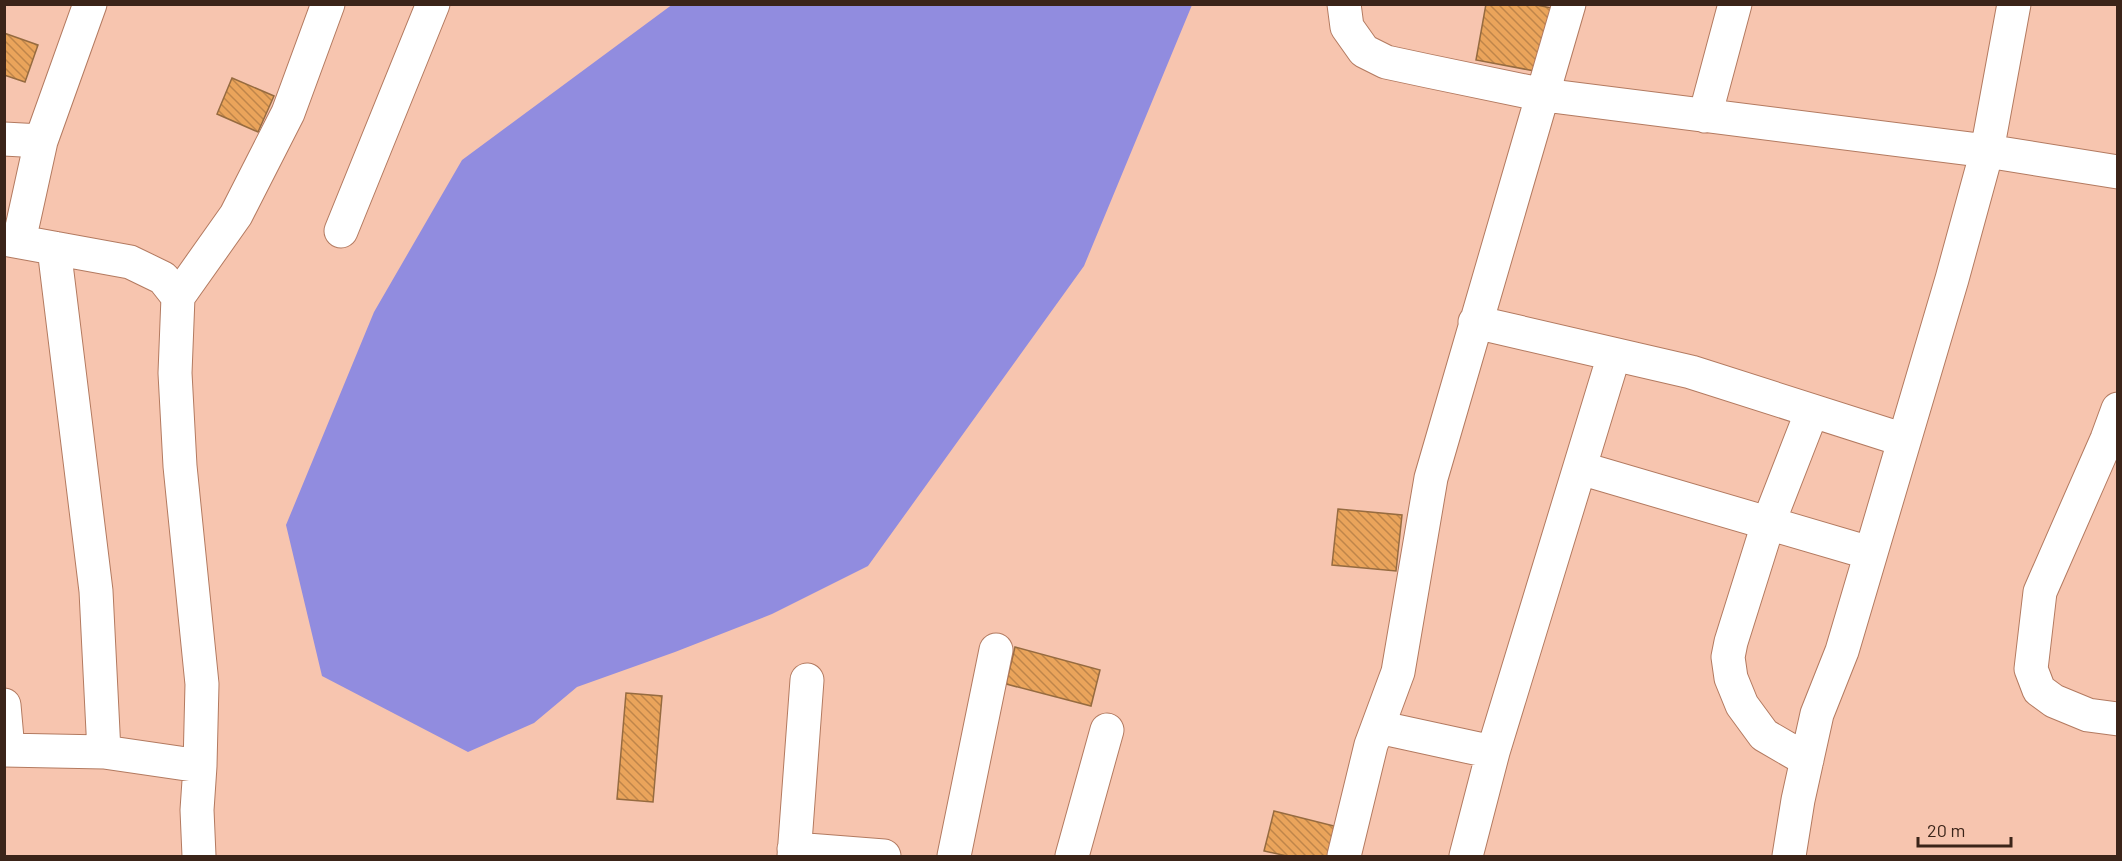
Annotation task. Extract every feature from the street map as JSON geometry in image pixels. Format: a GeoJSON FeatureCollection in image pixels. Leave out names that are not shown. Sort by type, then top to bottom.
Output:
{"type":"FeatureCollection","features":[{"type":"Feature","properties":{"kind":"street"},"geometry":{"type":"LineString","coordinates":[[90,4],[41,141],[12,240],[130,262],[163,278],[178,297]]}},
{"type":"Feature","properties":{"kind":"street"},"geometry":{"type":"LineString","coordinates":[[199,856],[197,810],[202,684],[180,466],[174,373],[178,297],[236,216],[288,113],[328,4]]}},
{"type":"Feature","properties":{"kind":"street"},"geometry":{"type":"LineString","coordinates":[[342,231],[433,4]]}},
{"type":"Feature","properties":{"kind":"street"},"geometry":{"type":"LineString","coordinates":[[1344,4],[1347,27],[1364,51],[1386,62],[1544,95],[1988,151],[2118,172]]}},
{"type":"Feature","properties":{"kind":"street"},"geometry":{"type":"LineString","coordinates":[[1344,856],[1371,745],[1398,672],[1431,478],[1569,4]]}},
{"type":"Feature","properties":{"kind":"street"},"geometry":{"type":"LineString","coordinates":[[1705,116],[1735,4]]}},
{"type":"Feature","properties":{"kind":"street"},"geometry":{"type":"LineString","coordinates":[[1789,856],[1817,714],[1842,651],[1988,151],[2014,4]]}},
{"type":"Feature","properties":{"kind":"street"},"geometry":{"type":"LineString","coordinates":[[4,139],[41,141]]}},
{"type":"Feature","properties":{"kind":"street"},"geometry":{"type":"LineString","coordinates":[[54,248],[96,591],[104,752]]}},
{"type":"Feature","properties":{"kind":"street"},"geometry":{"type":"LineString","coordinates":[[1475,322],[1691,372],[1904,440]]}},
{"type":"Feature","properties":{"kind":"street"},"geometry":{"type":"LineString","coordinates":[[1466,856],[1493,753],[1614,355]]}},
{"type":"Feature","properties":{"kind":"street"},"geometry":{"type":"LineString","coordinates":[[2118,409],[2040,592],[2031,669],[2039,690],[2054,701],[2088,715],[2118,719]]}},
{"type":"Feature","properties":{"kind":"street"},"geometry":{"type":"LineString","coordinates":[[1807,760],[1764,735],[1742,705],[1731,678],[1728,657],[1768,524],[1812,411]]}},
{"type":"Feature","properties":{"kind":"street"},"geometry":{"type":"LineString","coordinates":[[1580,468],[1870,553]]}},
{"type":"Feature","properties":{"kind":"street"},"geometry":{"type":"LineString","coordinates":[[954,856],[996,650]]}},
{"type":"Feature","properties":{"kind":"street"},"geometry":{"type":"LineString","coordinates":[[807,680],[794,853],[884,856]]}},
{"type":"Feature","properties":{"kind":"street"},"geometry":{"type":"LineString","coordinates":[[4,705],[6,750],[104,752],[200,766]]}},
{"type":"Feature","properties":{"kind":"street"},"geometry":{"type":"LineString","coordinates":[[1378,727],[1493,753]]}},
{"type":"Feature","properties":{"kind":"street"},"geometry":{"type":"LineString","coordinates":[[1072,856],[1107,730]]}},
{"type":"Feature","properties":{"kind":"shaded area"},"geometry":{"type":"Polygon","coordinates":[[[673,4],[1192,5],[1084,266],[868,566],[772,614],[577,687],[534,723],[468,752],[322,676],[286,525],[374,312],[462,160],[673,4]]]}},
{"type":"Feature","properties":{"kind":"building"},"geometry":{"type":"Polygon","coordinates":[[[1486,4],[1531,4],[1552,8],[1540,72],[1476,60],[1486,4]]]}},
{"type":"Feature","properties":{"kind":"building"},"geometry":{"type":"Polygon","coordinates":[[[4,33],[38,45],[25,82],[4,75],[4,33]]]}},
{"type":"Feature","properties":{"kind":"building"},"geometry":{"type":"Polygon","coordinates":[[[232,78],[274,96],[258,132],[217,114],[232,78]]]}},
{"type":"Feature","properties":{"kind":"building"},"geometry":{"type":"Polygon","coordinates":[[[1338,509],[1402,515],[1396,571],[1332,565],[1338,509]]]}},
{"type":"Feature","properties":{"kind":"building"},"geometry":{"type":"Polygon","coordinates":[[[1015,647],[1100,670],[1091,706],[1006,684],[1015,647]]]}},
{"type":"Feature","properties":{"kind":"building"},"geometry":{"type":"Polygon","coordinates":[[[626,693],[662,696],[653,802],[617,799],[626,693]]]}},
{"type":"Feature","properties":{"kind":"building"},"geometry":{"type":"Polygon","coordinates":[[[1274,811],[1338,827],[1330,856],[1287,856],[1264,851],[1274,811]]]}}]}
